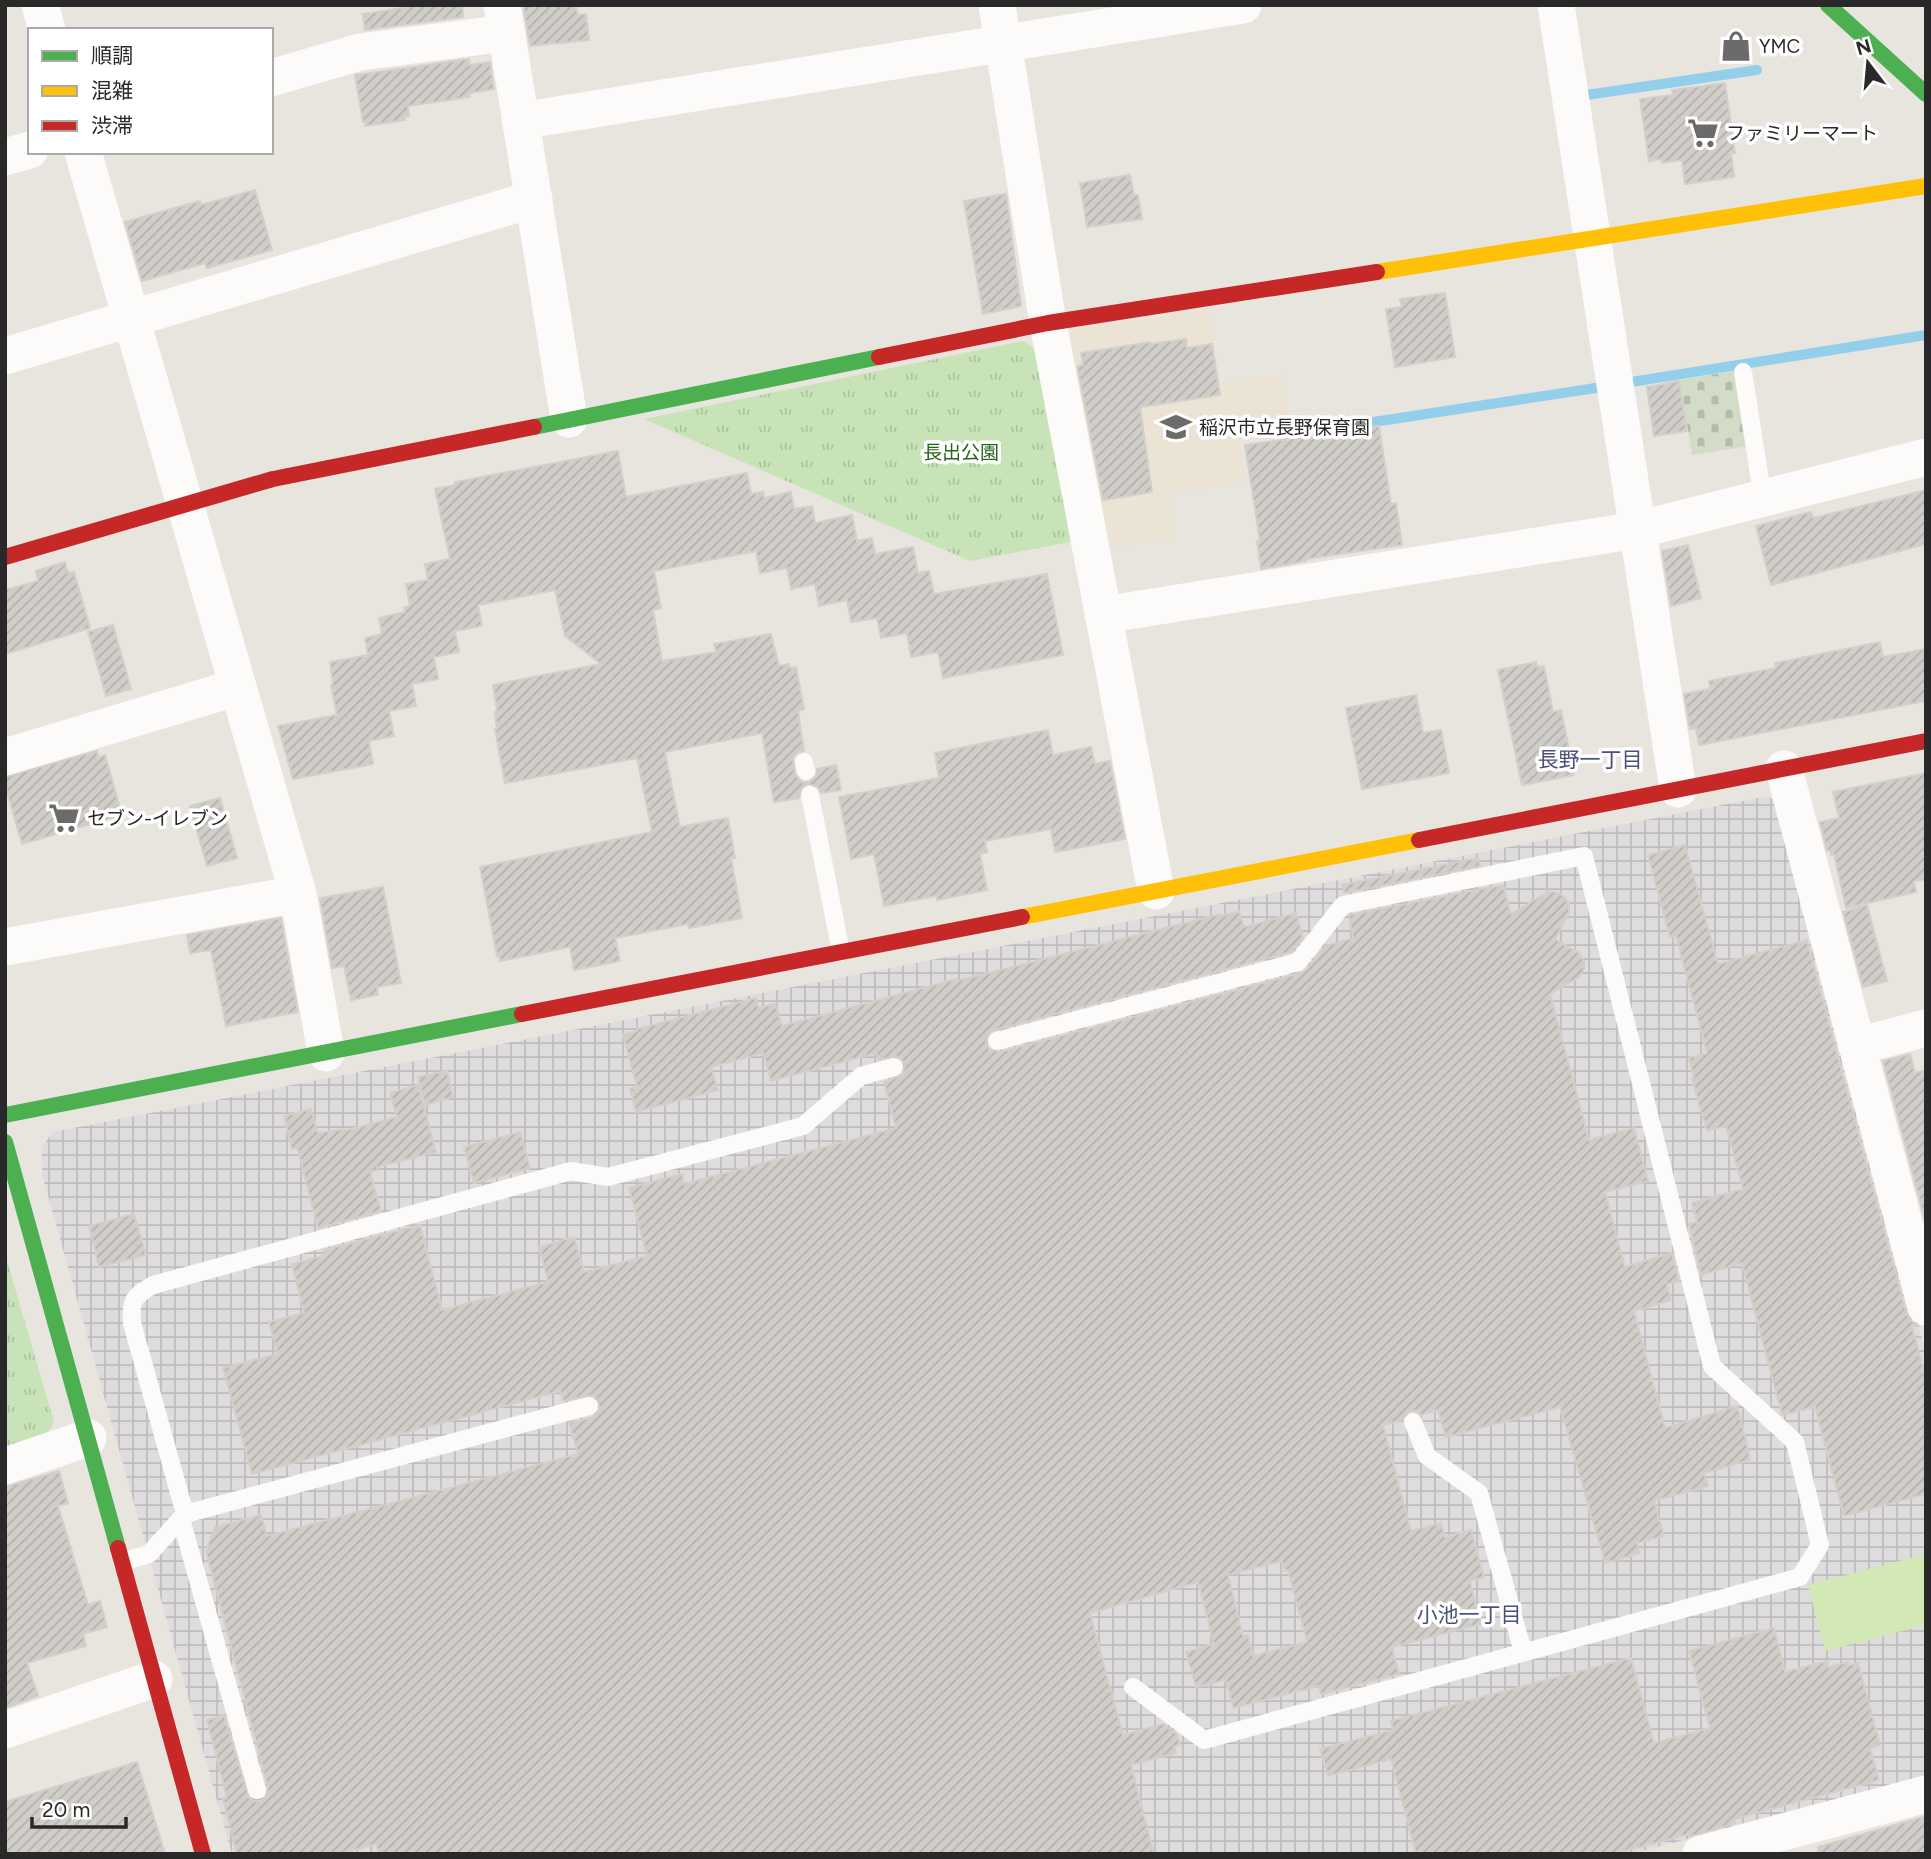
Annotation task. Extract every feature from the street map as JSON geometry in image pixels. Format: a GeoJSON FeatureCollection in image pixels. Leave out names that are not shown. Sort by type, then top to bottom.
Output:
{"type":"FeatureCollection","features":[{"type":"Feature","properties":{"kind":"street"},"geometry":{"type":"LineString","coordinates":[[40,5],[46,28]]}},
{"type":"Feature","properties":{"kind":"street"},"geometry":{"type":"LineString","coordinates":[[997,5],[1048,323],[1156,891]]}},
{"type":"Feature","properties":{"kind":"street"},"geometry":{"type":"LineString","coordinates":[[520,121],[1243,5]]}},
{"type":"Feature","properties":{"kind":"street"},"geometry":{"type":"LineString","coordinates":[[1556,5],[1678,789]]}},
{"type":"Feature","properties":{"kind":"street"},"geometry":{"type":"LineString","coordinates":[[1828,5],[1926,94]]}},
{"type":"Feature","properties":{"kind":"street"},"geometry":{"type":"LineString","coordinates":[[273,77],[360,52],[504,19],[569,419]]}},
{"type":"Feature","properties":{"kind":"street"},"geometry":{"type":"LineString","coordinates":[[5,157],[28,151]]}},
{"type":"Feature","properties":{"kind":"street"},"geometry":{"type":"LineString","coordinates":[[84,154],[298,894],[326,1053]]}},
{"type":"Feature","properties":{"kind":"street"},"geometry":{"type":"LineString","coordinates":[[5,557],[273,479],[1048,323],[1926,186]]}},
{"type":"Feature","properties":{"kind":"street"},"geometry":{"type":"LineString","coordinates":[[5,356],[534,199]]}},
{"type":"Feature","properties":{"kind":"street"},"geometry":{"type":"LineString","coordinates":[[1103,615],[1637,530],[1926,457]]}},
{"type":"Feature","properties":{"kind":"street"},"geometry":{"type":"LineString","coordinates":[[5,757],[238,687]]}},
{"type":"Feature","properties":{"kind":"street"},"geometry":{"type":"LineString","coordinates":[[5,1115],[1926,741]]}},
{"type":"Feature","properties":{"kind":"street"},"geometry":{"type":"LineString","coordinates":[[1784,769],[1925,1300]]}},
{"type":"Feature","properties":{"kind":"street"},"geometry":{"type":"LineString","coordinates":[[5,947],[298,894]]}},
{"type":"Feature","properties":{"kind":"street"},"geometry":{"type":"LineString","coordinates":[[1857,1046],[1926,1028]]}},
{"type":"Feature","properties":{"kind":"street"},"geometry":{"type":"LineString","coordinates":[[5,1142],[203,1854]]}},
{"type":"Feature","properties":{"kind":"street"},"geometry":{"type":"LineString","coordinates":[[5,1466],[88,1438]]}},
{"type":"Feature","properties":{"kind":"street"},"geometry":{"type":"LineString","coordinates":[[5,1730],[154,1679]]}},
{"type":"Feature","properties":{"kind":"street"},"geometry":{"type":"LineString","coordinates":[[1701,1854],[1926,1794]]}},
{"type":"Feature","properties":{"kind":"lane"},"geometry":{"type":"LineString","coordinates":[[1744,372],[1763,499]]}},
{"type":"Feature","properties":{"kind":"lane"},"geometry":{"type":"LineString","coordinates":[[810,795],[841,952]]}},
{"type":"Feature","properties":{"kind":"lane"},"geometry":{"type":"LineString","coordinates":[[997,1041],[1298,962],[1343,905],[1584,856],[1712,1366],[1795,1443],[1820,1545],[1800,1577],[1204,1740],[1133,1687]]}},
{"type":"Feature","properties":{"kind":"lane"},"geometry":{"type":"LineString","coordinates":[[257,1790],[132,1323],[131,1306],[137,1294],[153,1285],[571,1171],[608,1177],[803,1126],[861,1076],[894,1067]]}},
{"type":"Feature","properties":{"kind":"lane"},"geometry":{"type":"LineString","coordinates":[[122,1562],[149,1554],[183,1517],[589,1406]]}},
{"type":"Feature","properties":{"kind":"lane"},"geometry":{"type":"LineString","coordinates":[[1413,1422],[1427,1456],[1479,1493],[1522,1652]]}},
{"type":"Feature","properties":{"kind":"shaded area","name":"稲沢市立長野保育園"},"geometry":{"type":"Polygon","coordinates":[[[1209,309],[1221,384],[1282,375],[1289,417],[1270,420],[1273,435],[1239,440],[1246,482],[1169,493],[1176,538],[1120,546],[1101,535],[1065,345],[1075,330],[1209,309]]]}},
{"type":"Feature","properties":{"kind":"shaded area"},"geometry":{"type":"Polygon","coordinates":[[[1768,796],[1779,804],[1926,1354],[1926,1776],[1631,1854],[232,1854],[42,1174],[42,1147],[53,1132],[1768,796]]]}},
{"type":"Feature","properties":{"kind":"green space","name":"長出公園"},"geometry":{"type":"Polygon","coordinates":[[[1023,341],[1040,352],[1076,541],[970,561],[644,419],[1023,341]]]}},
{"type":"Feature","properties":{"kind":"green space"},"geometry":{"type":"Polygon","coordinates":[[[1739,370],[1750,446],[1692,455],[1680,380],[1739,370]]]}},
{"type":"Feature","properties":{"kind":"green space"},"geometry":{"type":"Polygon","coordinates":[[[5,1254],[54,1422],[45,1437],[5,1451],[5,1254]]]}},
{"type":"Feature","properties":{"kind":"green space"},"geometry":{"type":"Polygon","coordinates":[[[1926,1554],[1926,1625],[1825,1651],[1808,1585],[1926,1554]]]}},
{"type":"Feature","properties":{"kind":"building"},"geometry":{"type":"Polygon","coordinates":[[[421,5],[462,5],[463,17],[365,30],[363,14],[421,5]]]}},
{"type":"Feature","properties":{"kind":"building"},"geometry":{"type":"Polygon","coordinates":[[[523,5],[576,5],[578,15],[586,14],[589,40],[530,46],[523,5]]]}},
{"type":"Feature","properties":{"kind":"building"},"geometry":{"type":"Polygon","coordinates":[[[469,59],[469,65],[490,62],[494,89],[469,93],[470,97],[408,106],[409,116],[405,117],[405,120],[365,126],[355,75],[469,59]]]}},
{"type":"Feature","properties":{"kind":"building"},"geometry":{"type":"Polygon","coordinates":[[[1725,83],[1735,153],[1731,153],[1734,177],[1685,184],[1682,160],[1662,163],[1661,159],[1649,161],[1640,99],[1673,95],[1672,90],[1725,83]]]}},
{"type":"Feature","properties":{"kind":"building"},"geometry":{"type":"Polygon","coordinates":[[[1130,175],[1134,195],[1138,195],[1142,219],[1087,227],[1080,183],[1130,175]]]}},
{"type":"Feature","properties":{"kind":"building"},"geometry":{"type":"Polygon","coordinates":[[[255,190],[272,250],[207,268],[205,263],[142,281],[125,222],[200,201],[201,205],[255,190]]]}},
{"type":"Feature","properties":{"kind":"building"},"geometry":{"type":"Polygon","coordinates":[[[1006,194],[1021,306],[983,314],[964,201],[1006,194]]]}},
{"type":"Feature","properties":{"kind":"building"},"geometry":{"type":"Polygon","coordinates":[[[1445,293],[1455,357],[1395,367],[1386,309],[1402,307],[1400,299],[1445,293]]]}},
{"type":"Feature","properties":{"kind":"building"},"geometry":{"type":"Polygon","coordinates":[[[1186,339],[1187,348],[1212,344],[1220,395],[1140,407],[1152,492],[1103,500],[1078,370],[1078,366],[1083,365],[1081,353],[1186,339]]]}},
{"type":"Feature","properties":{"kind":"building"},"geometry":{"type":"Polygon","coordinates":[[[1679,381],[1687,431],[1654,436],[1647,387],[1679,381]]]}},
{"type":"Feature","properties":{"kind":"building"},"geometry":{"type":"Polygon","coordinates":[[[1379,426],[1391,504],[1396,503],[1402,545],[1306,559],[1261,569],[1257,541],[1260,541],[1245,445],[1379,426]]]}},
{"type":"Feature","properties":{"kind":"building"},"geometry":{"type":"Polygon","coordinates":[[[618,451],[626,497],[747,473],[751,494],[763,492],[764,498],[791,492],[794,509],[812,506],[815,523],[852,515],[857,541],[872,538],[875,554],[913,547],[918,573],[929,571],[934,594],[1047,574],[1063,655],[943,678],[938,652],[911,657],[907,633],[881,638],[877,618],[851,622],[847,600],[819,606],[815,584],[791,589],[787,568],[760,573],[756,551],[654,571],[661,608],[653,610],[662,661],[716,652],[714,644],[771,634],[779,666],[789,664],[790,668],[796,667],[804,709],[798,711],[804,751],[793,758],[795,774],[802,782],[809,782],[817,775],[817,769],[836,765],[841,790],[821,793],[818,787],[808,784],[802,787],[799,798],[774,802],[762,733],[665,752],[680,827],[728,818],[735,858],[731,858],[742,918],[689,928],[688,924],[615,938],[620,961],[574,970],[570,947],[500,961],[480,867],[652,832],[637,758],[505,783],[495,729],[497,711],[493,685],[601,664],[565,636],[555,590],[478,605],[482,626],[455,631],[459,652],[434,657],[438,679],[412,684],[416,706],[389,711],[394,736],[369,741],[373,764],[293,779],[278,726],[337,715],[331,686],[330,662],[368,655],[365,638],[382,634],[379,618],[405,612],[404,607],[410,606],[406,584],[428,580],[425,564],[450,559],[435,489],[455,485],[455,482],[618,451]]]}},
{"type":"Feature","properties":{"kind":"building"},"geometry":{"type":"Polygon","coordinates":[[[1926,490],[1926,544],[1771,585],[1756,526],[1811,512],[1813,518],[1926,490]]]}},
{"type":"Feature","properties":{"kind":"building"},"geometry":{"type":"Polygon","coordinates":[[[1688,545],[1701,598],[1671,606],[1662,551],[1688,545]]]}},
{"type":"Feature","properties":{"kind":"building"},"geometry":{"type":"Polygon","coordinates":[[[65,562],[68,573],[74,572],[90,628],[5,654],[5,590],[38,581],[36,571],[65,562]]]}},
{"type":"Feature","properties":{"kind":"building"},"geometry":{"type":"Polygon","coordinates":[[[113,625],[131,689],[106,696],[88,632],[113,625]]]}},
{"type":"Feature","properties":{"kind":"building"},"geometry":{"type":"Polygon","coordinates":[[[1880,642],[1883,657],[1926,649],[1926,701],[1699,745],[1696,728],[1690,729],[1684,694],[1710,689],[1709,681],[1776,668],[1775,663],[1880,642]]]}},
{"type":"Feature","properties":{"kind":"building"},"geometry":{"type":"Polygon","coordinates":[[[1536,662],[1537,667],[1544,666],[1553,712],[1561,710],[1574,775],[1522,785],[1498,670],[1536,662]]]}},
{"type":"Feature","properties":{"kind":"building"},"geometry":{"type":"Polygon","coordinates":[[[1416,695],[1423,733],[1441,730],[1449,773],[1362,789],[1346,708],[1416,695]]]}},
{"type":"Feature","properties":{"kind":"building"},"geometry":{"type":"Polygon","coordinates":[[[1048,730],[1053,755],[1091,747],[1095,764],[1110,761],[1125,839],[1055,852],[1051,829],[985,841],[987,852],[980,854],[987,890],[937,900],[936,896],[884,906],[874,854],[851,859],[839,797],[939,778],[935,753],[1048,730]]]}},
{"type":"Feature","properties":{"kind":"building"},"geometry":{"type":"Polygon","coordinates":[[[97,751],[98,757],[105,755],[122,815],[22,844],[5,777],[97,751]]]}},
{"type":"Feature","properties":{"kind":"building"},"geometry":{"type":"Polygon","coordinates":[[[1926,773],[1926,879],[1914,881],[1916,892],[1846,908],[1834,854],[1831,855],[1830,850],[1827,851],[1820,822],[1839,818],[1833,792],[1926,773]]]}},
{"type":"Feature","properties":{"kind":"building"},"geometry":{"type":"Polygon","coordinates":[[[220,798],[237,858],[207,866],[190,806],[220,798]]]}},
{"type":"Feature","properties":{"kind":"building"},"geometry":{"type":"Polygon","coordinates":[[[1685,845],[1718,964],[1807,940],[1906,1312],[1918,1326],[1912,1326],[1926,1380],[1926,1494],[1844,1516],[1815,1407],[1782,1415],[1742,1263],[1701,1275],[1689,1224],[1697,1222],[1692,1203],[1743,1189],[1726,1126],[1707,1131],[1692,1079],[1694,1078],[1689,1058],[1707,1053],[1676,936],[1670,938],[1648,855],[1685,845]]]}},
{"type":"Feature","properties":{"kind":"building"},"geometry":{"type":"Polygon","coordinates":[[[1478,858],[1480,866],[1344,893],[1342,885],[1478,858]]]}},
{"type":"Feature","properties":{"kind":"building"},"geometry":{"type":"Polygon","coordinates":[[[1503,885],[1511,914],[1548,892],[1564,896],[1569,904],[1569,913],[1555,939],[1579,953],[1584,961],[1584,969],[1579,977],[1550,994],[1589,1140],[1634,1128],[1648,1181],[1605,1192],[1625,1267],[1672,1253],[1679,1281],[1667,1284],[1671,1300],[1634,1311],[1665,1428],[1737,1406],[1750,1460],[1704,1473],[1708,1486],[1654,1501],[1664,1536],[1637,1543],[1640,1553],[1605,1563],[1560,1407],[1446,1437],[1438,1410],[1421,1415],[1409,1411],[1402,1420],[1383,1425],[1411,1531],[1441,1523],[1445,1537],[1471,1530],[1484,1577],[1470,1581],[1481,1624],[1392,1647],[1399,1674],[1321,1694],[1319,1686],[1233,1708],[1226,1680],[1196,1687],[1186,1652],[1214,1644],[1198,1582],[1090,1613],[1123,1735],[1163,1724],[1177,1734],[1180,1745],[1174,1746],[1176,1753],[1131,1765],[1154,1854],[379,1854],[376,1844],[339,1854],[237,1854],[223,1799],[227,1798],[207,1720],[224,1715],[249,1798],[261,1801],[266,1797],[268,1788],[206,1551],[215,1527],[261,1515],[267,1536],[578,1454],[569,1423],[593,1417],[600,1408],[593,1395],[563,1401],[560,1391],[252,1474],[223,1368],[278,1354],[269,1322],[304,1313],[292,1264],[326,1255],[324,1250],[420,1225],[442,1310],[548,1282],[539,1247],[574,1237],[584,1272],[647,1256],[629,1188],[682,1174],[684,1184],[896,1128],[884,1082],[902,1075],[905,1065],[896,1056],[878,1060],[876,1053],[771,1081],[763,1053],[711,1067],[718,1090],[636,1112],[630,1089],[637,1087],[623,1035],[637,1029],[756,998],[758,1008],[775,1004],[782,1026],[956,979],[957,981],[1221,914],[1222,916],[1239,911],[1244,927],[1296,913],[1303,938],[1291,952],[994,1030],[989,1033],[986,1043],[989,1049],[1000,1052],[1301,973],[1325,946],[1353,938],[1349,915],[1503,885]],[[1282,1561],[1228,1575],[1243,1636],[1248,1635],[1253,1656],[1307,1642],[1288,1570],[1285,1571],[1282,1561]]]}},
{"type":"Feature","properties":{"kind":"building"},"geometry":{"type":"Polygon","coordinates":[[[383,887],[401,983],[377,987],[378,995],[351,1000],[344,966],[332,968],[320,898],[383,887]]]}},
{"type":"Feature","properties":{"kind":"building"},"geometry":{"type":"Polygon","coordinates":[[[1867,905],[1887,981],[1863,987],[1843,912],[1867,905]]]}},
{"type":"Feature","properties":{"kind":"building"},"geometry":{"type":"Polygon","coordinates":[[[281,918],[298,1012],[226,1026],[211,950],[190,953],[187,935],[281,918]]]}},
{"type":"Feature","properties":{"kind":"building"},"geometry":{"type":"Polygon","coordinates":[[[1910,1054],[1915,1073],[1926,1070],[1926,1224],[1883,1061],[1910,1054]]]}},
{"type":"Feature","properties":{"kind":"building"},"geometry":{"type":"Polygon","coordinates":[[[447,1071],[453,1097],[425,1105],[418,1077],[447,1071]]]}},
{"type":"Feature","properties":{"kind":"building"},"geometry":{"type":"Polygon","coordinates":[[[418,1085],[436,1152],[377,1167],[378,1170],[370,1172],[381,1211],[318,1228],[297,1147],[292,1149],[284,1116],[311,1109],[318,1133],[344,1131],[397,1117],[390,1093],[418,1085]]]}},
{"type":"Feature","properties":{"kind":"building"},"geometry":{"type":"Polygon","coordinates":[[[520,1132],[530,1168],[474,1183],[464,1147],[520,1132]]]}},
{"type":"Feature","properties":{"kind":"building"},"geometry":{"type":"Polygon","coordinates":[[[134,1214],[146,1255],[99,1267],[89,1226],[134,1214]]]}},
{"type":"Feature","properties":{"kind":"building"},"geometry":{"type":"Polygon","coordinates":[[[59,1471],[68,1503],[58,1506],[88,1605],[100,1601],[107,1627],[83,1634],[86,1646],[27,1663],[38,1696],[5,1708],[5,1487],[59,1471]]]}},
{"type":"Feature","properties":{"kind":"building"},"geometry":{"type":"Polygon","coordinates":[[[1774,1628],[1785,1672],[1827,1661],[1828,1667],[1848,1662],[1849,1665],[1858,1663],[1880,1745],[1870,1748],[1879,1780],[1734,1819],[1735,1823],[1689,1837],[1689,1834],[1613,1854],[1416,1854],[1391,1759],[1328,1776],[1320,1749],[1393,1730],[1391,1721],[1631,1658],[1654,1743],[1710,1728],[1689,1651],[1774,1628]]]}},
{"type":"Feature","properties":{"kind":"building"},"geometry":{"type":"Polygon","coordinates":[[[137,1762],[165,1854],[5,1854],[5,1802],[137,1762]]]}},
{"type":"Feature","properties":{"kind":"building"},"geometry":{"type":"Polygon","coordinates":[[[1926,1816],[1926,1854],[1819,1854],[1818,1847],[1926,1816]]]}},
{"type":"Feature","properties":{"kind":"waterway"},"geometry":{"type":"LineString","coordinates":[[1580,96],[1757,70]]}},
{"type":"Feature","properties":{"kind":"waterway"},"geometry":{"type":"LineString","coordinates":[[1625,383],[1926,335]]}},
{"type":"Feature","properties":{"kind":"waterway"},"geometry":{"type":"LineString","coordinates":[[1302,433],[1602,387]]}},
{"type":"Feature","properties":{"kind":"traffic: fast"},"geometry":{"type":"LineString","coordinates":[[1828,5],[1926,94]]}},
{"type":"Feature","properties":{"kind":"traffic: fast"},"geometry":{"type":"LineString","coordinates":[[534,427],[879,357]]}},
{"type":"Feature","properties":{"kind":"traffic: fast"},"geometry":{"type":"LineString","coordinates":[[5,1115],[522,1014]]}},
{"type":"Feature","properties":{"kind":"traffic: fast"},"geometry":{"type":"LineString","coordinates":[[5,1142],[118,1548]]}},
{"type":"Feature","properties":{"kind":"traffic: slow"},"geometry":{"type":"LineString","coordinates":[[1377,272],[1926,186]]}},
{"type":"Feature","properties":{"kind":"traffic: slow"},"geometry":{"type":"LineString","coordinates":[[1022,917],[1419,840]]}},
{"type":"Feature","properties":{"kind":"traffic: jam"},"geometry":{"type":"LineString","coordinates":[[879,357],[1048,323],[1377,272]]}},
{"type":"Feature","properties":{"kind":"traffic: jam"},"geometry":{"type":"LineString","coordinates":[[5,557],[273,479],[534,427]]}},
{"type":"Feature","properties":{"kind":"traffic: jam"},"geometry":{"type":"LineString","coordinates":[[1419,840],[1926,741]]}},
{"type":"Feature","properties":{"kind":"traffic: jam"},"geometry":{"type":"LineString","coordinates":[[522,1014],[1022,917]]}},
{"type":"Feature","properties":{"kind":"traffic: jam"},"geometry":{"type":"LineString","coordinates":[[118,1548],[203,1854]]}},
{"type":"Feature","properties":{"kind":"place","name":"YMC"},"geometry":{"type":"Point","coordinates":[1736,46]}},
{"type":"Feature","properties":{"kind":"place","name":"ファミリーマート"},"geometry":{"type":"Point","coordinates":[1703,133]}},
{"type":"Feature","properties":{"kind":"place","name":"稲沢市立長野保育園"},"geometry":{"type":"Point","coordinates":[1176,427]}},
{"type":"Feature","properties":{"kind":"place","name":"セブン-イレブン"},"geometry":{"type":"Point","coordinates":[64,818]}},
{"type":"Feature","properties":{"kind":"district","name":"長野一丁目"},"geometry":{"type":"Point","coordinates":[1590,759]}},
{"type":"Feature","properties":{"kind":"district","name":"小池一丁目"},"geometry":{"type":"Point","coordinates":[1469,1614]}}]}
